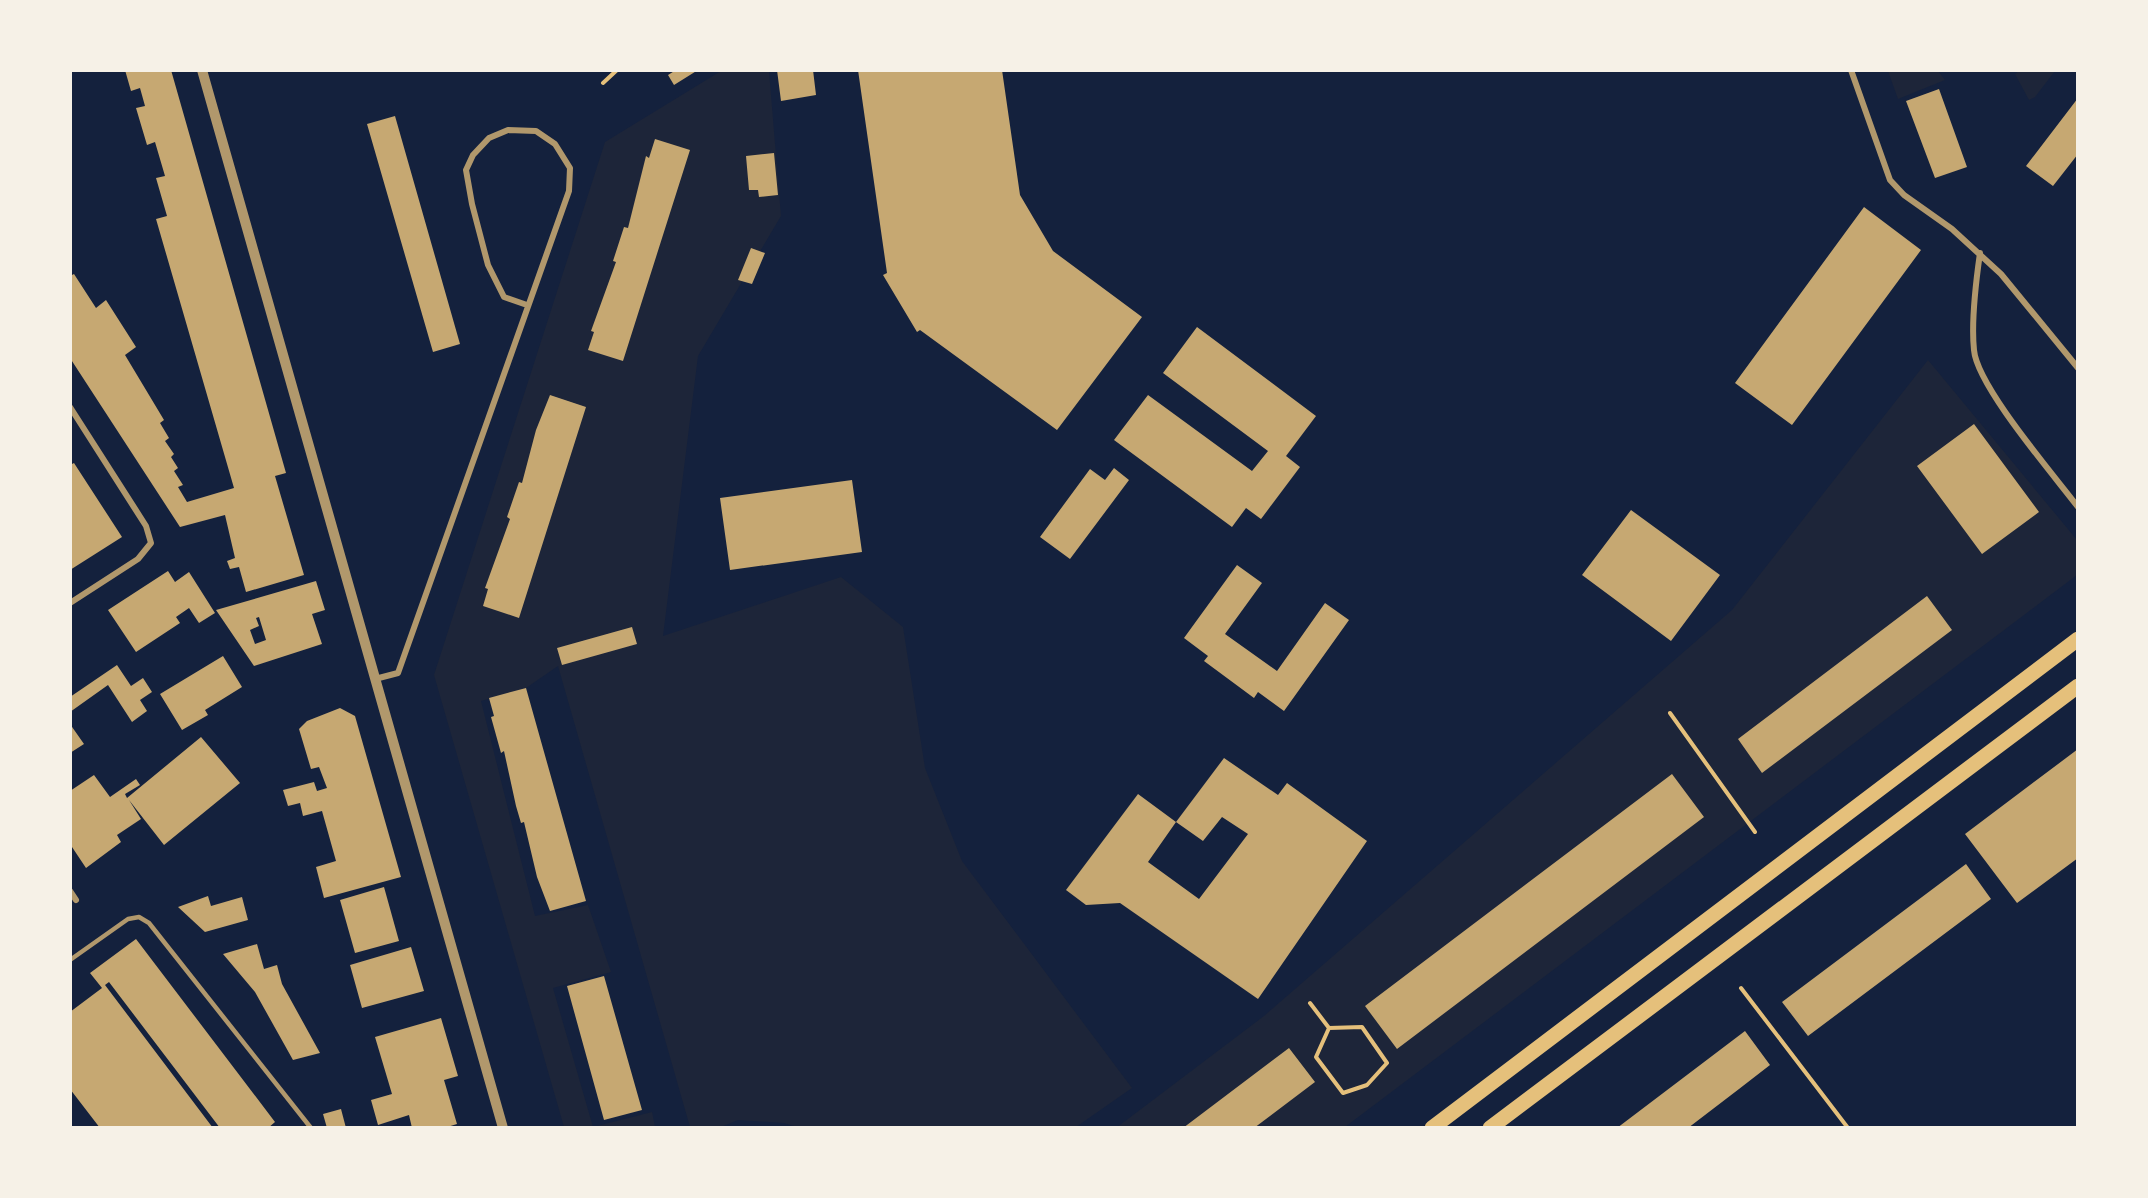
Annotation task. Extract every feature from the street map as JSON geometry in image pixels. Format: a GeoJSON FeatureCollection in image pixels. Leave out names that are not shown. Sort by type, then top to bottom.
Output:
{"type":"FeatureCollection","features":[{"type":"Feature","properties":{"kind":"main road"},"geometry":{"type":"LineString","coordinates":[[1431,1128],[2078,639]]}},
{"type":"Feature","properties":{"kind":"main road"},"geometry":{"type":"LineString","coordinates":[[1490,1128],[2078,686]]}},
{"type":"Feature","properties":{"kind":"street"},"geometry":{"type":"LineString","coordinates":[[202,70],[503,1128]]}},
{"type":"Feature","properties":{"kind":"street"},"geometry":{"type":"LineString","coordinates":[[1851,70],[1890,180],[1904,195],[1980,252],[2001,274],[2078,368]]}},
{"type":"Feature","properties":{"kind":"street"},"geometry":{"type":"LineString","coordinates":[[375,679],[398,673],[569,191],[570,168],[555,144],[536,131],[508,130],[489,138],[473,154],[466,170],[488,265],[504,297],[527,305]]}},
{"type":"Feature","properties":{"kind":"street"},"geometry":{"type":"LineString","coordinates":[[1980,252],[1976,285],[1974,350],[1983,380],[2078,507]]}},
{"type":"Feature","properties":{"kind":"street"},"geometry":{"type":"LineString","coordinates":[[70,407],[146,526],[151,543],[138,559],[70,603]]}},
{"type":"Feature","properties":{"kind":"street"},"geometry":{"type":"LineString","coordinates":[[70,891],[76,900]]}},
{"type":"Feature","properties":{"kind":"lane"},"geometry":{"type":"LineString","coordinates":[[70,960],[128,919],[139,917],[149,922],[310,1128]]}},
{"type":"Feature","properties":{"kind":"path"},"geometry":{"type":"LineString","coordinates":[[603,83],[617,70]]}},
{"type":"Feature","properties":{"kind":"path"},"geometry":{"type":"LineString","coordinates":[[1671,713],[1755,832]]}},
{"type":"Feature","properties":{"kind":"path"},"geometry":{"type":"LineString","coordinates":[[1742,988],[1848,1128]]}},
{"type":"Feature","properties":{"kind":"path"},"geometry":{"type":"LineString","coordinates":[[1310,1003],[1329,1028]]}},
{"type":"Feature","properties":{"kind":"path"},"geometry":{"type":"LineString","coordinates":[[1362,1027],[1387,1064],[1367,1085],[1342,1093],[1316,1057],[1329,1028],[1362,1027]]}},
{"type":"Feature","properties":{"kind":"shaded area"},"geometry":{"type":"Polygon","coordinates":[[[721,71],[769,71],[781,216],[698,356],[663,636],[841,577],[903,627],[925,768],[962,861],[1132,1088],[1076,1127],[800,1128],[784,1123],[738,1120],[721,1127],[690,1127],[558,666],[526,688],[481,701],[535,916],[588,905],[611,972],[553,988],[593,1127],[564,1127],[434,675],[605,142],[721,71]]]}},
{"type":"Feature","properties":{"kind":"shaded area"},"geometry":{"type":"Polygon","coordinates":[[[1888,71],[1938,71],[1945,80],[1898,99],[1888,71]]]}},
{"type":"Feature","properties":{"kind":"shaded area"},"geometry":{"type":"Polygon","coordinates":[[[2019,71],[2055,71],[2035,97],[2029,100],[2015,74],[2019,71]]]}},
{"type":"Feature","properties":{"kind":"shaded area"},"geometry":{"type":"Polygon","coordinates":[[[1928,360],[2077,540],[2077,575],[1345,1127],[1116,1128],[1264,1016],[1732,610],[1928,360]]]}},
{"type":"Feature","properties":{"kind":"shaded area"},"geometry":{"type":"Polygon","coordinates":[[[652,1112],[655,1127],[593,1127],[652,1112]]]}},
{"type":"Feature","properties":{"kind":"building"},"geometry":{"type":"Polygon","coordinates":[[[125,70],[171,70],[286,473],[275,476],[304,575],[246,592],[239,567],[230,569],[227,561],[235,558],[225,515],[180,527],[70,358],[70,276],[74,274],[96,308],[106,300],[136,347],[125,355],[164,420],[160,423],[169,438],[165,441],[174,454],[171,457],[178,468],[174,471],[183,485],[178,487],[187,502],[234,488],[156,219],[167,216],[156,178],[165,176],[155,142],[147,145],[136,108],[145,106],[140,88],[131,91],[125,70]]]}},
{"type":"Feature","properties":{"kind":"building"},"geometry":{"type":"Polygon","coordinates":[[[676,70],[698,70],[674,85],[668,75],[676,70]]]}},
{"type":"Feature","properties":{"kind":"building"},"geometry":{"type":"Polygon","coordinates":[[[777,70],[813,70],[816,95],[781,101],[777,70]]]}},
{"type":"Feature","properties":{"kind":"building"},"geometry":{"type":"Polygon","coordinates":[[[858,70],[1002,70],[1020,195],[1053,251],[1142,317],[1057,430],[920,330],[917,332],[883,275],[887,273],[858,70]]]}},
{"type":"Feature","properties":{"kind":"building"},"geometry":{"type":"Polygon","coordinates":[[[1939,89],[1967,167],[1935,178],[1906,101],[1939,89]]]}},
{"type":"Feature","properties":{"kind":"building"},"geometry":{"type":"Polygon","coordinates":[[[2078,98],[2078,154],[2053,186],[2026,166],[2078,98]]]}},
{"type":"Feature","properties":{"kind":"building"},"geometry":{"type":"Polygon","coordinates":[[[395,116],[460,344],[433,352],[367,124],[395,116]]]}},
{"type":"Feature","properties":{"kind":"building"},"geometry":{"type":"Polygon","coordinates":[[[655,139],[690,150],[623,361],[588,350],[594,332],[591,331],[616,262],[613,261],[624,227],[628,228],[646,156],[649,158],[655,139]]]}},
{"type":"Feature","properties":{"kind":"building"},"geometry":{"type":"Polygon","coordinates":[[[774,153],[778,195],[759,197],[758,190],[749,190],[746,156],[774,153]]]}},
{"type":"Feature","properties":{"kind":"building"},"geometry":{"type":"Polygon","coordinates":[[[1864,207],[1921,250],[1792,425],[1735,383],[1864,207]]]}},
{"type":"Feature","properties":{"kind":"building"},"geometry":{"type":"Polygon","coordinates":[[[751,248],[765,253],[752,284],[738,280],[751,248]]]}},
{"type":"Feature","properties":{"kind":"building"},"geometry":{"type":"Polygon","coordinates":[[[1197,327],[1316,416],[1286,456],[1300,467],[1261,519],[1246,508],[1232,527],[1114,440],[1148,395],[1252,471],[1268,451],[1163,373],[1197,327]]]}},
{"type":"Feature","properties":{"kind":"building"},"geometry":{"type":"Polygon","coordinates":[[[550,395],[586,407],[519,618],[483,606],[488,589],[485,588],[510,519],[507,517],[519,482],[522,483],[536,430],[550,395]]]}},
{"type":"Feature","properties":{"kind":"building"},"geometry":{"type":"Polygon","coordinates":[[[1974,424],[2039,512],[1982,554],[1917,466],[1974,424]]]}},
{"type":"Feature","properties":{"kind":"building"},"geometry":{"type":"Polygon","coordinates":[[[74,463],[122,537],[70,570],[70,465],[74,463]]]}},
{"type":"Feature","properties":{"kind":"building"},"geometry":{"type":"Polygon","coordinates":[[[1114,468],[1129,480],[1070,559],[1040,537],[1090,469],[1105,480],[1114,468]]]}},
{"type":"Feature","properties":{"kind":"building"},"geometry":{"type":"Polygon","coordinates":[[[852,480],[862,552],[730,570],[720,498],[852,480]]]}},
{"type":"Feature","properties":{"kind":"building"},"geometry":{"type":"Polygon","coordinates":[[[1631,510],[1720,575],[1671,641],[1582,575],[1631,510]]]}},
{"type":"Feature","properties":{"kind":"building"},"geometry":{"type":"Polygon","coordinates":[[[1237,565],[1262,583],[1225,634],[1277,671],[1325,603],[1349,620],[1284,711],[1258,692],[1254,698],[1204,661],[1208,656],[1184,638],[1237,565]]]}},
{"type":"Feature","properties":{"kind":"building"},"geometry":{"type":"Polygon","coordinates":[[[168,571],[175,582],[189,572],[215,613],[199,623],[189,608],[176,617],[180,623],[136,652],[108,610],[168,571]]]}},
{"type":"Feature","properties":{"kind":"building"},"geometry":{"type":"Polygon","coordinates":[[[316,581],[325,610],[312,614],[322,644],[254,666],[216,610],[316,581]],[[259,617],[256,618],[259,626],[250,630],[255,644],[266,640],[259,617]]]}},
{"type":"Feature","properties":{"kind":"building"},"geometry":{"type":"Polygon","coordinates":[[[1927,596],[1952,630],[1762,773],[1738,739],[1927,596]]]}},
{"type":"Feature","properties":{"kind":"building"},"geometry":{"type":"Polygon","coordinates":[[[632,627],[637,644],[562,665],[557,648],[632,627]]]}},
{"type":"Feature","properties":{"kind":"building"},"geometry":{"type":"Polygon","coordinates":[[[223,656],[242,687],[205,710],[208,715],[182,730],[160,694],[223,656]]]}},
{"type":"Feature","properties":{"kind":"building"},"geometry":{"type":"Polygon","coordinates":[[[117,665],[131,686],[143,678],[152,692],[140,700],[147,711],[132,722],[108,685],[70,712],[70,697],[117,665]]]}},
{"type":"Feature","properties":{"kind":"building"},"geometry":{"type":"Polygon","coordinates":[[[526,688],[586,901],[550,911],[537,877],[524,822],[521,823],[516,806],[504,751],[501,753],[491,717],[494,716],[489,698],[526,688]]]}},
{"type":"Feature","properties":{"kind":"building"},"geometry":{"type":"Polygon","coordinates":[[[340,708],[355,716],[401,877],[324,898],[316,867],[336,861],[322,811],[303,816],[300,803],[288,806],[283,790],[314,782],[317,791],[327,788],[319,767],[311,769],[299,729],[307,721],[340,708]]]}},
{"type":"Feature","properties":{"kind":"building"},"geometry":{"type":"Polygon","coordinates":[[[70,724],[84,744],[70,753],[70,724]]]}},
{"type":"Feature","properties":{"kind":"building"},"geometry":{"type":"Polygon","coordinates":[[[201,737],[240,783],[164,845],[129,800],[141,819],[117,835],[121,842],[86,868],[70,844],[70,791],[94,775],[110,797],[136,779],[140,785],[125,794],[127,798],[201,737]]]}},
{"type":"Feature","properties":{"kind":"building"},"geometry":{"type":"Polygon","coordinates":[[[2078,749],[2078,858],[2017,903],[1965,834],[2078,749]]]}},
{"type":"Feature","properties":{"kind":"building"},"geometry":{"type":"Polygon","coordinates":[[[1224,758],[1278,795],[1287,783],[1367,841],[1258,999],[1120,903],[1086,905],[1066,890],[1138,794],[1176,822],[1224,758]],[[1222,817],[1203,841],[1176,822],[1148,862],[1199,899],[1248,834],[1222,817]]]}},
{"type":"Feature","properties":{"kind":"building"},"geometry":{"type":"Polygon","coordinates":[[[1672,774],[1704,817],[1397,1049],[1365,1006],[1672,774]]]}},
{"type":"Feature","properties":{"kind":"building"},"geometry":{"type":"Polygon","coordinates":[[[1966,864],[1991,899],[1808,1036],[1782,1002],[1966,864]]]}},
{"type":"Feature","properties":{"kind":"building"},"geometry":{"type":"Polygon","coordinates":[[[384,887],[399,941],[355,953],[340,900],[384,887]]]}},
{"type":"Feature","properties":{"kind":"building"},"geometry":{"type":"Polygon","coordinates":[[[208,896],[211,906],[242,897],[248,920],[205,932],[178,907],[208,896]]]}},
{"type":"Feature","properties":{"kind":"building"},"geometry":{"type":"Polygon","coordinates":[[[136,939],[275,1122],[268,1128],[220,1128],[109,982],[105,985],[213,1128],[100,1128],[70,1089],[70,1012],[102,988],[90,973],[136,939]]]}},
{"type":"Feature","properties":{"kind":"building"},"geometry":{"type":"Polygon","coordinates":[[[257,944],[264,969],[277,965],[282,984],[320,1053],[293,1060],[255,992],[223,954],[257,944]]]}},
{"type":"Feature","properties":{"kind":"building"},"geometry":{"type":"Polygon","coordinates":[[[411,947],[424,991],[362,1008],[350,965],[411,947]]]}},
{"type":"Feature","properties":{"kind":"building"},"geometry":{"type":"Polygon","coordinates":[[[604,976],[642,1110],[604,1120],[567,986],[604,976]]]}},
{"type":"Feature","properties":{"kind":"building"},"geometry":{"type":"Polygon","coordinates":[[[441,1018],[458,1076],[444,1080],[457,1124],[444,1128],[412,1128],[409,1115],[378,1125],[371,1100],[392,1094],[375,1037],[441,1018]]]}},
{"type":"Feature","properties":{"kind":"building"},"geometry":{"type":"Polygon","coordinates":[[[1745,1031],[1770,1065],[1688,1128],[1617,1128],[1745,1031]]]}},
{"type":"Feature","properties":{"kind":"building"},"geometry":{"type":"Polygon","coordinates":[[[1289,1048],[1315,1082],[1254,1128],[1183,1128],[1289,1048]]]}},
{"type":"Feature","properties":{"kind":"building"},"geometry":{"type":"Polygon","coordinates":[[[341,1109],[346,1128],[327,1128],[323,1114],[341,1109]]]}}]}
